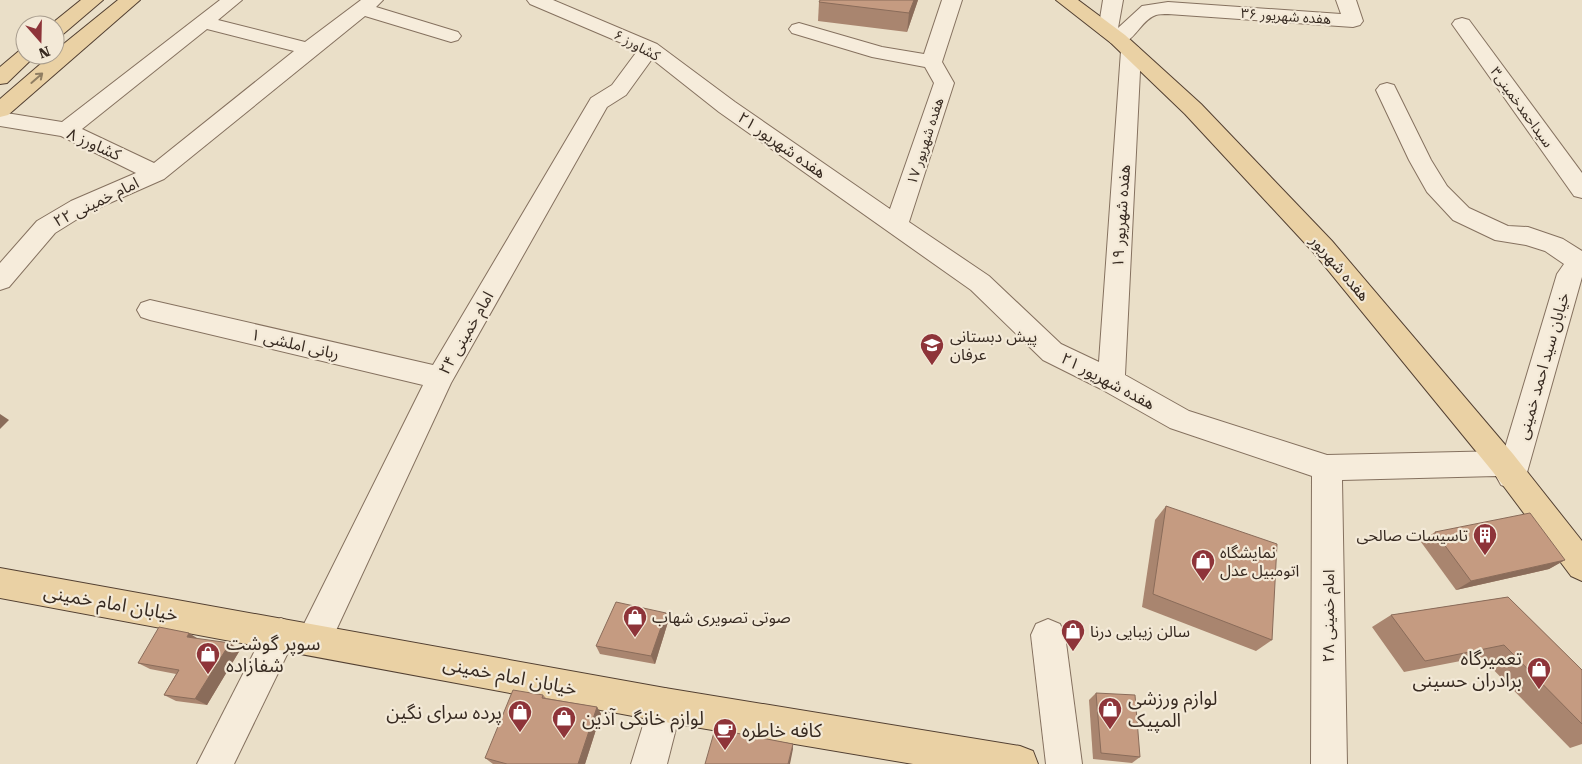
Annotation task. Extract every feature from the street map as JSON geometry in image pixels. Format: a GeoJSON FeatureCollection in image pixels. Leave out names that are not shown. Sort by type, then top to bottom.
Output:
{"type":"FeatureCollection","features":[{"type":"Feature","properties":{"kind":"main road"},"geometry":{"type":"LineString","coordinates":[[65,23],[93,0]]}},
{"type":"Feature","properties":{"kind":"main road"},"geometry":{"type":"LineString","coordinates":[[0,110],[130,0]]}},
{"type":"Feature","properties":{"kind":"main road","name":"هفده شهریور"},"geometry":{"type":"LineString","coordinates":[[1066,0],[1119,40],[1193,109],[1323,247],[1507,469],[1582,566]]}},
{"type":"Feature","properties":{"kind":"main road"},"geometry":{"type":"LineString","coordinates":[[0,78],[15,65]]}},
{"type":"Feature","properties":{"kind":"main road","name":"خیابان امام خمینی"},"geometry":{"type":"LineString","coordinates":[[0,583],[665,705],[1020,764]]}},
{"type":"Feature","properties":{"kind":"street"},"geometry":{"type":"LineString","coordinates":[[66,130],[232,0]]}},
{"type":"Feature","properties":{"kind":"street","name":"کشاورز ۶"},"geometry":{"type":"LineString","coordinates":[[537,0],[650,48],[727,107]]}},
{"type":"Feature","properties":{"kind":"street"},"geometry":{"type":"LineString","coordinates":[[799,29],[879,53],[932,62],[952,0]]}},
{"type":"Feature","properties":{"kind":"street","name":"هفده شهریور ۱۹"},"geometry":{"type":"LineString","coordinates":[[1111,381],[1119,40],[1113,0]]}},
{"type":"Feature","properties":{"kind":"street","name":"هفده شهریور ۳۶"},"geometry":{"type":"LineString","coordinates":[[1119,40],[1149,10],[1168,8],[1353,21],[1346,0]]}},
{"type":"Feature","properties":{"kind":"street"},"geometry":{"type":"LineString","coordinates":[[368,4],[451,36]]}},
{"type":"Feature","properties":{"kind":"street","name":"امام خمینی ۲۲"},"geometry":{"type":"LineString","coordinates":[[0,280],[46,227],[80,207],[156,173],[309,49],[368,4]]}},
{"type":"Feature","properties":{"kind":"street"},"geometry":{"type":"LineString","coordinates":[[202,22],[309,49]]}},
{"type":"Feature","properties":{"kind":"street","name":"سیداحمدخمینی۳"},"geometry":{"type":"LineString","coordinates":[[1462,24],[1582,190]]}},
{"type":"Feature","properties":{"kind":"street","name":"امام خمینی ۲۴"},"geometry":{"type":"LineString","coordinates":[[314,640],[440,378],[599,103],[619,90],[650,48]]}},
{"type":"Feature","properties":{"kind":"street","name":"هفده شهریور ۱۷"},"geometry":{"type":"LineString","coordinates":[[896,226],[944,83],[932,62]]}},
{"type":"Feature","properties":{"kind":"street"},"geometry":{"type":"LineString","coordinates":[[1387,90],[1420,160],[1440,192],[1461,214],[1504,234],[1528,236],[1554,245],[1581,262]]}},
{"type":"Feature","properties":{"kind":"street","name":"هفده شهریور ۲۱"},"geometry":{"type":"LineString","coordinates":[[727,107],[980,283],[1052,352],[1111,381],[1180,420],[1327,468],[1507,469]]}},
{"type":"Feature","properties":{"kind":"street","name":"کشاورز ۸"},"geometry":{"type":"LineString","coordinates":[[0,119],[66,130],[156,173]]}},
{"type":"Feature","properties":{"kind":"street","name":"خیابان سید احمد خمینی"},"geometry":{"type":"LineString","coordinates":[[1507,469],[1570,274],[1581,262]]}},
{"type":"Feature","properties":{"kind":"street","name":"ربانی املشی ۱"},"geometry":{"type":"LineString","coordinates":[[150,310],[440,378]]}},
{"type":"Feature","properties":{"kind":"street","name":"امام خمینی ۲۸"},"geometry":{"type":"LineString","coordinates":[[1327,468],[1329,764]]}},
{"type":"Feature","properties":{"kind":"street"},"geometry":{"type":"LineString","coordinates":[[215,764],[281,634]]}},
{"type":"Feature","properties":{"kind":"street"},"geometry":{"type":"LineString","coordinates":[[1048,635],[1064,764]]}},
{"type":"Feature","properties":{"kind":"street"},"geometry":{"type":"LineString","coordinates":[[650,764],[665,705]]}},
{"type":"Feature","properties":{"kind":"building"},"geometry":{"type":"Polygon","coordinates":[[[820,0],[914,0],[909,13],[819,2],[820,0]]]}},
{"type":"Feature","properties":{"kind":"building","name":"نمایشگاه اتومبیل عدل"},"geometry":{"type":"Polygon","coordinates":[[[1166,506],[1277,544],[1272,640],[1153,594],[1166,506]]]}},
{"type":"Feature","properties":{"kind":"building","name":"تاسیسات صالحی"},"geometry":{"type":"Polygon","coordinates":[[[1530,513],[1565,560],[1471,581],[1435,532],[1530,513]]]}},
{"type":"Feature","properties":{"kind":"building"},"geometry":{"type":"Polygon","coordinates":[[[1508,597],[1582,670],[1582,724],[1504,645],[1425,661],[1391,615],[1508,597]]]}},
{"type":"Feature","properties":{"kind":"building","name":"صوتی تصویری شهاب"},"geometry":{"type":"Polygon","coordinates":[[[616,602],[666,613],[651,656],[596,646],[616,602]]]}},
{"type":"Feature","properties":{"kind":"building"},"geometry":{"type":"Polygon","coordinates":[[[159,627],[189,633],[187,637],[230,643],[195,699],[164,695],[179,670],[138,663],[159,627]]]}},
{"type":"Feature","properties":{"kind":"building"},"geometry":{"type":"Polygon","coordinates":[[[513,690],[543,695],[542,698],[597,707],[578,764],[507,764],[485,758],[513,690]]]}},
{"type":"Feature","properties":{"kind":"building","name":"لوازم ورزشی المپیک"},"geometry":{"type":"Polygon","coordinates":[[[1096,693],[1135,695],[1140,757],[1101,753],[1096,693]]]}},
{"type":"Feature","properties":{"kind":"building"},"geometry":{"type":"Polygon","coordinates":[[[715,729],[793,744],[788,764],[705,764],[715,729]]]}},
{"type":"Feature","properties":{"kind":"place","name":"پیش دبستانی عرفان"},"geometry":{"type":"Point","coordinates":[932,366]}},
{"type":"Feature","properties":{"kind":"place","name":"تاسیسات صالحی"},"geometry":{"type":"Point","coordinates":[1485,556]}},
{"type":"Feature","properties":{"kind":"place","name":"نمایشگاه اتومبیل عدل"},"geometry":{"type":"Point","coordinates":[1203,582]}},
{"type":"Feature","properties":{"kind":"place","name":"صوتی تصویری شهاب"},"geometry":{"type":"Point","coordinates":[635,638]}},
{"type":"Feature","properties":{"kind":"place","name":"سالن زیبایی درنا"},"geometry":{"type":"Point","coordinates":[1073,652]}},
{"type":"Feature","properties":{"kind":"place","name":"سوپر گوشت شفازاده"},"geometry":{"type":"Point","coordinates":[208,675]}},
{"type":"Feature","properties":{"kind":"place","name":"تعمیرگاه برادران حسینی"},"geometry":{"type":"Point","coordinates":[1539,690]}},
{"type":"Feature","properties":{"kind":"place","name":"لوازم ورزشی المپیک"},"geometry":{"type":"Point","coordinates":[1110,730]}},
{"type":"Feature","properties":{"kind":"place","name":"پرده سرای نگین"},"geometry":{"type":"Point","coordinates":[520,733]}},
{"type":"Feature","properties":{"kind":"place","name":"لوازم خانگی آذین"},"geometry":{"type":"Point","coordinates":[564,739]}},
{"type":"Feature","properties":{"kind":"place","name":"کافه خاطره"},"geometry":{"type":"Point","coordinates":[725,751]}}]}
